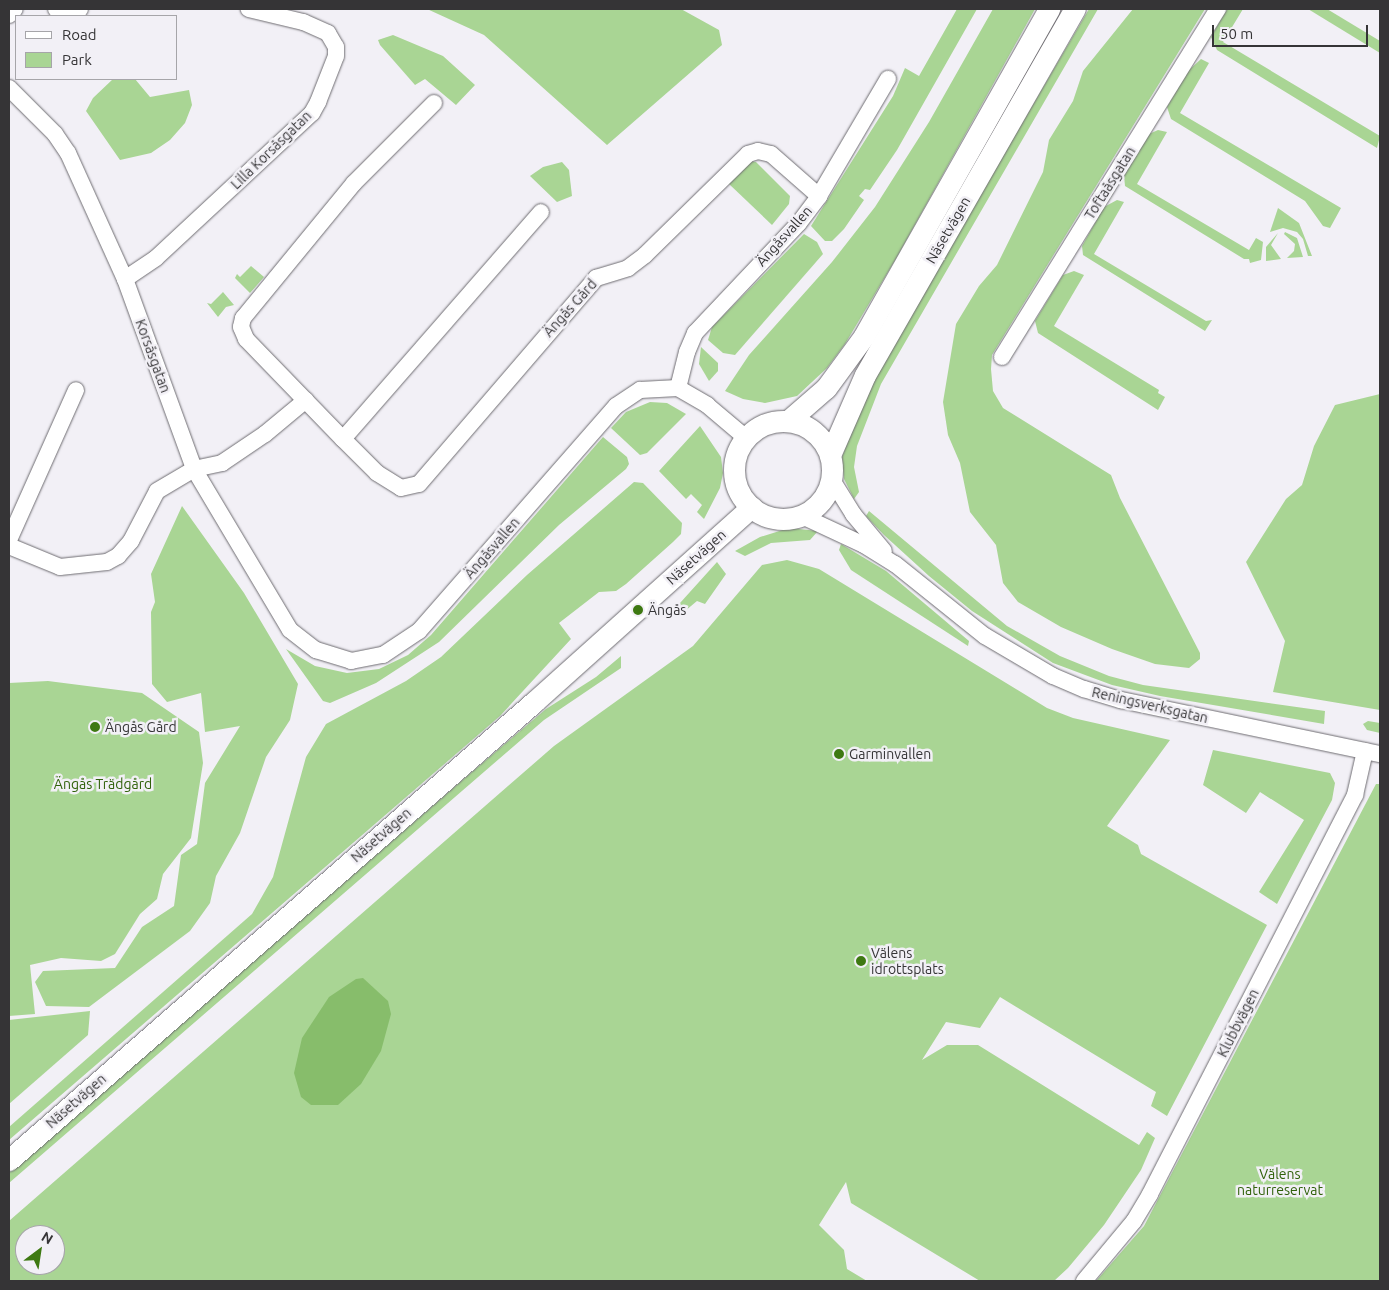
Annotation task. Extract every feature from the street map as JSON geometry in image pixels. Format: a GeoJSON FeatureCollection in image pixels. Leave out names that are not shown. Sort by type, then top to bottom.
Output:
{"type":"FeatureCollection","features":[{"type":"Feature","properties":{"kind":"street"},"geometry":{"type":"LineString","coordinates":[[9,15],[15,9]]}},
{"type":"Feature","properties":{"kind":"street"},"geometry":{"type":"LineString","coordinates":[[56,9],[80,9]]}},
{"type":"Feature","properties":{"kind":"street","name":"Lilla Korsåsgatan"},"geometry":{"type":"LineString","coordinates":[[125,279],[156,258],[312,112],[318,102],[336,56],[336,47],[328,33],[304,22],[249,9]]}},
{"type":"Feature","properties":{"kind":"street","name":"Näsetvägen"},"geometry":{"type":"LineString","coordinates":[[788,421],[826,388],[864,336],[1049,9]]}},
{"type":"Feature","properties":{"kind":"street","name":"Näsetvägen"},"geometry":{"type":"LineString","coordinates":[[830,455],[865,375],[1075,9]]}},
{"type":"Feature","properties":{"kind":"street","name":"Toftaåsgatan"},"geometry":{"type":"LineString","coordinates":[[1002,358],[1218,9]]}},
{"type":"Feature","properties":{"kind":"street","name":"Ängåsvallen"},"geometry":{"type":"LineString","coordinates":[[290,630],[316,650],[351,661],[383,655],[419,631],[616,406],[640,390],[678,388],[695,333],[799,223],[819,196],[888,79]]}},
{"type":"Feature","properties":{"kind":"street","name":"Korsåsgatan"},"geometry":{"type":"LineString","coordinates":[[9,88],[55,134],[68,153],[125,279],[194,469],[290,630]]}},
{"type":"Feature","properties":{"kind":"street","name":"Ängås Gård"},"geometry":{"type":"LineString","coordinates":[[434,103],[354,183],[243,318],[241,327],[246,339],[343,439],[391,484],[401,488],[419,484],[596,278],[628,268],[645,255],[748,154],[758,152],[771,154],[819,196]]}},
{"type":"Feature","properties":{"kind":"street"},"geometry":{"type":"LineString","coordinates":[[343,439],[541,212]]}},
{"type":"Feature","properties":{"kind":"street"},"geometry":{"type":"LineString","coordinates":[[678,388],[707,405],[746,438]]}},
{"type":"Feature","properties":{"kind":"street"},"geometry":{"type":"LineString","coordinates":[[9,540],[76,390]]}},
{"type":"Feature","properties":{"kind":"street"},"geometry":{"type":"LineString","coordinates":[[9,546],[60,567],[107,562],[118,556],[131,541],[157,491],[194,469],[222,463],[265,434],[306,400]]}},
{"type":"Feature","properties":{"kind":"street"},"geometry":{"type":"LineString","coordinates":[[788,421],[814,432],[830,455],[832,480],[821,502],[802,516],[775,519],[751,507],[735,481],[738,451],[746,438],[765,425],[788,421]]}},
{"type":"Feature","properties":{"kind":"street","name":"Reningsverksgatan"},"geometry":{"type":"LineString","coordinates":[[832,480],[853,514],[895,564]]}},
{"type":"Feature","properties":{"kind":"street","name":"Näsetvägen"},"geometry":{"type":"LineString","coordinates":[[9,1160],[534,702],[751,507]]}},
{"type":"Feature","properties":{"kind":"street","name":"Reningsverksgatan"},"geometry":{"type":"LineString","coordinates":[[802,516],[838,531],[895,564],[985,636],[1052,676],[1084,689],[1121,700],[1373,752]]}},
{"type":"Feature","properties":{"kind":"street","name":"Klubbvägen"},"geometry":{"type":"LineString","coordinates":[[1084,1281],[1134,1221],[1150,1194],[1355,795],[1373,752]]}},
{"type":"Feature","properties":{"kind":"green space"},"geometry":{"type":"Polygon","coordinates":[[[427,9],[681,9],[719,30],[722,45],[607,145],[484,35],[427,9]]]}},
{"type":"Feature","properties":{"kind":"green space"},"geometry":{"type":"Polygon","coordinates":[[[957,9],[977,9],[897,150],[870,190],[865,189],[859,196],[864,200],[844,229],[832,241],[825,241],[811,226],[893,96],[905,68],[919,76],[957,9]]]}},
{"type":"Feature","properties":{"kind":"green space"},"geometry":{"type":"Polygon","coordinates":[[[993,9],[1035,9],[897,257],[845,344],[827,368],[797,396],[765,403],[743,399],[725,391],[749,355],[832,262],[875,207],[929,122],[993,9]]]}},
{"type":"Feature","properties":{"kind":"green space"},"geometry":{"type":"Polygon","coordinates":[[[1089,9],[1098,9],[881,384],[857,446],[854,467],[859,492],[854,499],[844,479],[842,457],[866,389],[1089,9]]]}},
{"type":"Feature","properties":{"kind":"green space"},"geometry":{"type":"Polygon","coordinates":[[[1133,9],[1205,9],[992,355],[991,369],[993,391],[1003,408],[1111,475],[1120,498],[1200,653],[1200,659],[1189,668],[1155,664],[1112,649],[1061,627],[1018,602],[1003,583],[996,545],[970,512],[960,463],[948,435],[943,402],[956,324],[979,286],[997,265],[1043,172],[1049,140],[1073,101],[1083,71],[1133,9]]]}},
{"type":"Feature","properties":{"kind":"green space"},"geometry":{"type":"Polygon","coordinates":[[[1227,9],[1243,9],[1223,42],[1380,136],[1377,148],[1217,50],[1211,37],[1227,9]]]}},
{"type":"Feature","properties":{"kind":"green space"},"geometry":{"type":"Polygon","coordinates":[[[1308,9],[1327,9],[1380,41],[1380,53],[1308,9]]]}},
{"type":"Feature","properties":{"kind":"green space"},"geometry":{"type":"Polygon","coordinates":[[[393,35],[443,56],[475,85],[456,105],[425,79],[415,85],[380,45],[378,40],[393,35]]]}},
{"type":"Feature","properties":{"kind":"green space"},"geometry":{"type":"Polygon","coordinates":[[[1201,59],[1209,63],[1180,113],[1341,208],[1330,228],[1323,226],[1305,201],[1171,119],[1167,107],[1188,71],[1201,59]]]}},
{"type":"Feature","properties":{"kind":"green space"},"geometry":{"type":"Polygon","coordinates":[[[112,80],[136,80],[150,97],[189,90],[192,105],[185,123],[170,140],[151,153],[120,160],[86,111],[93,98],[112,80]]]}},
{"type":"Feature","properties":{"kind":"green space"},"geometry":{"type":"Polygon","coordinates":[[[1158,130],[1167,132],[1137,184],[1249,250],[1256,238],[1263,242],[1261,260],[1250,263],[1249,259],[1244,259],[1125,186],[1124,176],[1149,134],[1158,130]]]}},
{"type":"Feature","properties":{"kind":"green space"},"geometry":{"type":"Polygon","coordinates":[[[750,161],[756,162],[790,196],[789,204],[772,225],[728,183],[750,161]]]}},
{"type":"Feature","properties":{"kind":"green space"},"geometry":{"type":"Polygon","coordinates":[[[562,162],[569,170],[572,196],[557,202],[530,176],[543,167],[562,162]]]}},
{"type":"Feature","properties":{"kind":"green space"},"geometry":{"type":"Polygon","coordinates":[[[1117,200],[1124,202],[1094,254],[1206,321],[1212,320],[1205,331],[1083,255],[1082,246],[1104,207],[1117,200]]]}},
{"type":"Feature","properties":{"kind":"green space"},"geometry":{"type":"Polygon","coordinates":[[[1278,208],[1299,223],[1312,256],[1308,256],[1303,239],[1297,232],[1283,228],[1270,232],[1278,208]]]}},
{"type":"Feature","properties":{"kind":"green space"},"geometry":{"type":"Polygon","coordinates":[[[1285,232],[1297,238],[1303,257],[1287,258],[1294,251],[1295,244],[1284,234],[1285,232]]]}},
{"type":"Feature","properties":{"kind":"green space"},"geometry":{"type":"Polygon","coordinates":[[[1278,233],[1271,245],[1281,259],[1266,261],[1266,247],[1278,233]]]}},
{"type":"Feature","properties":{"kind":"green space"},"geometry":{"type":"Polygon","coordinates":[[[804,234],[817,242],[823,254],[735,355],[723,353],[708,340],[712,327],[804,234]]]}},
{"type":"Feature","properties":{"kind":"green space"},"geometry":{"type":"Polygon","coordinates":[[[251,266],[264,277],[250,293],[235,278],[237,274],[240,277],[251,266]]]}},
{"type":"Feature","properties":{"kind":"green space"},"geometry":{"type":"Polygon","coordinates":[[[1074,271],[1084,275],[1054,326],[1159,390],[1158,393],[1165,397],[1158,410],[1038,333],[1035,321],[1063,275],[1074,271]]]}},
{"type":"Feature","properties":{"kind":"green space"},"geometry":{"type":"Polygon","coordinates":[[[223,292],[234,305],[226,307],[218,317],[207,303],[211,304],[223,292]]]}},
{"type":"Feature","properties":{"kind":"green space"},"geometry":{"type":"Polygon","coordinates":[[[701,347],[718,363],[718,371],[709,381],[699,364],[701,347]]]}},
{"type":"Feature","properties":{"kind":"green space"},"geometry":{"type":"Polygon","coordinates":[[[1380,394],[1380,710],[1273,692],[1285,641],[1246,562],[1286,499],[1302,485],[1314,446],[1335,405],[1380,394]]]}},
{"type":"Feature","properties":{"kind":"green space"},"geometry":{"type":"Polygon","coordinates":[[[650,402],[667,403],[686,414],[647,453],[640,455],[611,428],[626,412],[650,402]]]}},
{"type":"Feature","properties":{"kind":"green space"},"geometry":{"type":"Polygon","coordinates":[[[700,426],[721,457],[723,473],[720,488],[704,519],[697,512],[702,505],[691,494],[686,499],[659,471],[700,426]]]}},
{"type":"Feature","properties":{"kind":"green space"},"geometry":{"type":"Polygon","coordinates":[[[603,437],[627,457],[629,464],[626,469],[559,525],[439,642],[376,683],[330,703],[323,701],[286,649],[315,666],[347,673],[379,669],[408,655],[431,635],[603,437]]]}},
{"type":"Feature","properties":{"kind":"green space"},"geometry":{"type":"Polygon","coordinates":[[[634,482],[643,483],[682,523],[681,534],[626,584],[616,591],[599,592],[559,623],[571,639],[500,716],[9,1140],[9,1127],[252,914],[273,877],[306,757],[326,724],[406,681],[441,657],[527,575],[634,482]]]}},
{"type":"Feature","properties":{"kind":"green space"},"geometry":{"type":"Polygon","coordinates":[[[182,506],[244,593],[298,684],[290,720],[266,757],[240,833],[216,876],[210,903],[190,931],[89,1007],[46,1006],[35,982],[43,971],[115,968],[142,927],[174,906],[181,855],[197,844],[205,783],[240,726],[205,732],[201,693],[167,702],[152,684],[151,612],[155,602],[151,574],[182,506]]]}},
{"type":"Feature","properties":{"kind":"green space"},"geometry":{"type":"Polygon","coordinates":[[[869,511],[1007,626],[1060,656],[1109,676],[1143,685],[1325,711],[1324,724],[1160,696],[1112,685],[1053,663],[972,611],[929,576],[866,516],[869,511]]]}},
{"type":"Feature","properties":{"kind":"green space"},"geometry":{"type":"Polygon","coordinates":[[[789,528],[818,531],[810,540],[771,543],[745,556],[735,551],[760,537],[789,528]]]}},
{"type":"Feature","properties":{"kind":"green space"},"geometry":{"type":"Polygon","coordinates":[[[841,544],[886,571],[969,641],[968,646],[851,570],[839,550],[841,544]]]}},
{"type":"Feature","properties":{"kind":"green space","name":"Välens idrottsplats"},"geometry":{"type":"Polygon","coordinates":[[[787,560],[819,569],[1047,708],[1073,718],[1170,740],[1107,826],[1138,845],[1141,854],[1267,925],[1167,1116],[1151,1106],[1156,1092],[1000,997],[980,1028],[946,1022],[922,1060],[947,1045],[978,1045],[1139,1145],[1147,1132],[1155,1138],[1141,1170],[1104,1225],[1068,1268],[1054,1281],[980,1281],[851,1203],[846,1182],[819,1225],[844,1250],[847,1269],[867,1281],[9,1281],[9,1221],[554,746],[693,646],[762,565],[787,560]]]}},
{"type":"Feature","properties":{"kind":"green space"},"geometry":{"type":"Polygon","coordinates":[[[717,562],[726,574],[705,604],[697,601],[679,616],[671,613],[717,562]]]}},
{"type":"Feature","properties":{"kind":"green space"},"geometry":{"type":"Polygon","coordinates":[[[621,656],[621,668],[544,720],[9,1183],[9,1173],[459,783],[546,709],[596,677],[621,656]]]}},
{"type":"Feature","properties":{"kind":"green space","name":"Ängås Trädgård"},"geometry":{"type":"Polygon","coordinates":[[[48,681],[142,693],[199,732],[203,763],[191,838],[163,874],[157,899],[140,914],[115,954],[101,961],[61,958],[30,965],[35,1014],[9,1016],[9,683],[48,681]]]}},
{"type":"Feature","properties":{"kind":"green space"},"geometry":{"type":"Polygon","coordinates":[[[1368,721],[1380,723],[1380,733],[1367,730],[1363,724],[1368,721]]]}},
{"type":"Feature","properties":{"kind":"green space"},"geometry":{"type":"Polygon","coordinates":[[[1213,750],[1330,773],[1335,783],[1332,800],[1277,904],[1259,892],[1304,820],[1260,792],[1246,813],[1203,785],[1213,750]]]}},
{"type":"Feature","properties":{"kind":"green space","name":"Välens naturreservat"},"geometry":{"type":"Polygon","coordinates":[[[1376,784],[1380,784],[1380,1281],[1096,1281],[1144,1226],[1376,784]]]}},
{"type":"Feature","properties":{"kind":"green space"},"geometry":{"type":"Polygon","coordinates":[[[90,1011],[88,1035],[9,1104],[9,1020],[90,1011]]]}},
{"type":"Feature","properties":{"kind":"shaded area"},"geometry":{"type":"Polygon","coordinates":[[[363,978],[388,1001],[391,1014],[381,1051],[361,1084],[338,1105],[311,1105],[301,1097],[294,1073],[302,1038],[329,997],[356,979],[363,978]]]}},
{"type":"Feature","properties":{"kind":"place","name":"Ängås"},"geometry":{"type":"Point","coordinates":[638,610]}},
{"type":"Feature","properties":{"kind":"place","name":"Ängås Gård"},"geometry":{"type":"Point","coordinates":[95,727]}},
{"type":"Feature","properties":{"kind":"place","name":"Garminvallen"},"geometry":{"type":"Point","coordinates":[839,754]}},
{"type":"Feature","properties":{"kind":"place","name":"Välens idrottsplats"},"geometry":{"type":"Point","coordinates":[861,961]}}]}
